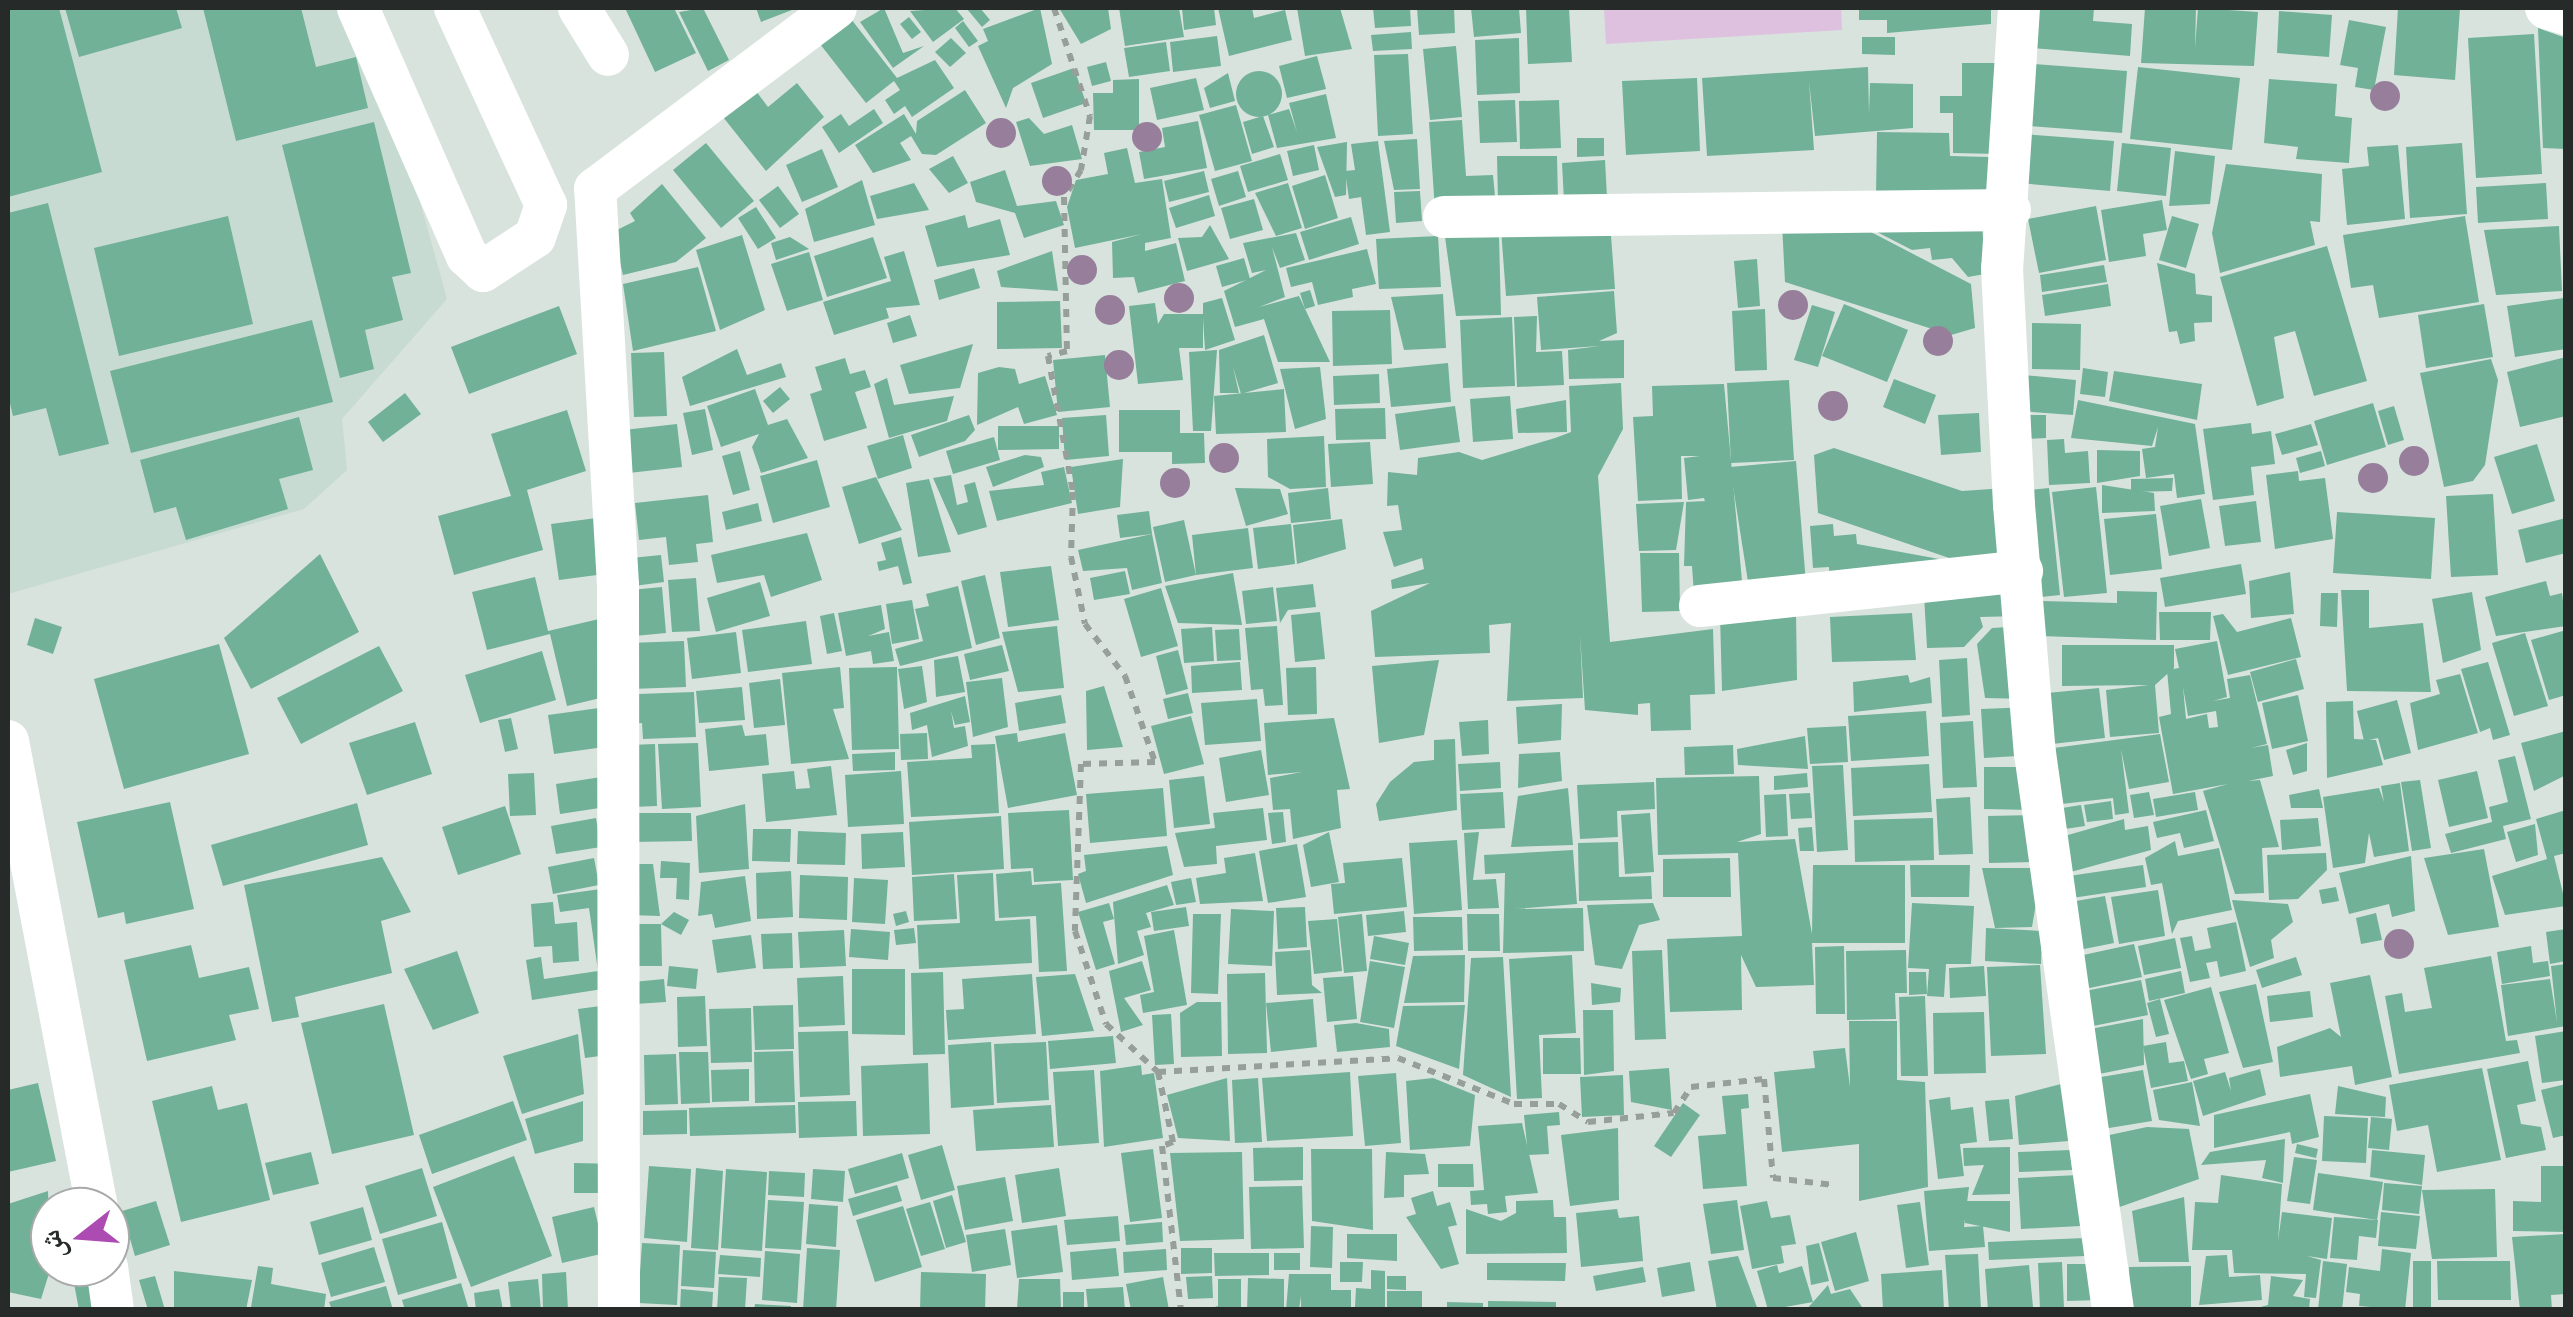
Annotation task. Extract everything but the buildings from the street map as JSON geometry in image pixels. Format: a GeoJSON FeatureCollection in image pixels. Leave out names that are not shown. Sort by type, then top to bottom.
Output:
{"type":"FeatureCollection","features":[{"type":"Feature","properties":{"kind":"street"},"geometry":{"type":"LineString","coordinates":[[358,8],[467,256],[483,270],[534,237],[546,205],[455,8]]}},
{"type":"Feature","properties":{"kind":"street"},"geometry":{"type":"LineString","coordinates":[[579,8],[608,54]]}},
{"type":"Feature","properties":{"kind":"street"},"geometry":{"type":"LineString","coordinates":[[619,1310],[618,585],[595,189],[836,8]]}},
{"type":"Feature","properties":{"kind":"street"},"geometry":{"type":"LineString","coordinates":[[2019,8],[2002,341],[2036,753],[2113,1310]]}},
{"type":"Feature","properties":{"kind":"street"},"geometry":{"type":"LineString","coordinates":[[2546,8],[2566,14]]}},
{"type":"Feature","properties":{"kind":"street"},"geometry":{"type":"LineString","coordinates":[[1444,217],[2010,210]]}},
{"type":"Feature","properties":{"kind":"street"},"geometry":{"type":"LineString","coordinates":[[1700,606],[2022,571]]}},
{"type":"Feature","properties":{"kind":"street"},"geometry":{"type":"LineString","coordinates":[[8,741],[93,1187]]}},
{"type":"Feature","properties":{"kind":"path"},"geometry":{"type":"LineString","coordinates":[[1054,8],[1090,116],[1081,170],[1064,197],[1067,351],[1048,356],[1073,492],[1071,557],[1085,624],[1124,676],[1155,762],[1081,764],[1075,931],[1106,1024],[1158,1072],[1173,1142],[1162,1146],[1181,1310]]}},
{"type":"Feature","properties":{"kind":"path"},"geometry":{"type":"LineString","coordinates":[[1158,1072],[1398,1058],[1514,1104],[1559,1104],[1588,1122],[1674,1112],[1691,1087],[1764,1079],[1773,1178],[1834,1185]]}},
{"type":"Feature","properties":{"kind":"shaded area"},"geometry":{"type":"Polygon","coordinates":[[[8,8],[350,8],[412,172],[447,299],[342,419],[347,470],[304,509],[8,594],[8,8]]]}},
{"type":"Feature","properties":{"kind":"shaded area"},"geometry":{"type":"Polygon","coordinates":[[[1604,8],[1841,8],[1842,30],[1606,44],[1604,8]]]}}]}
